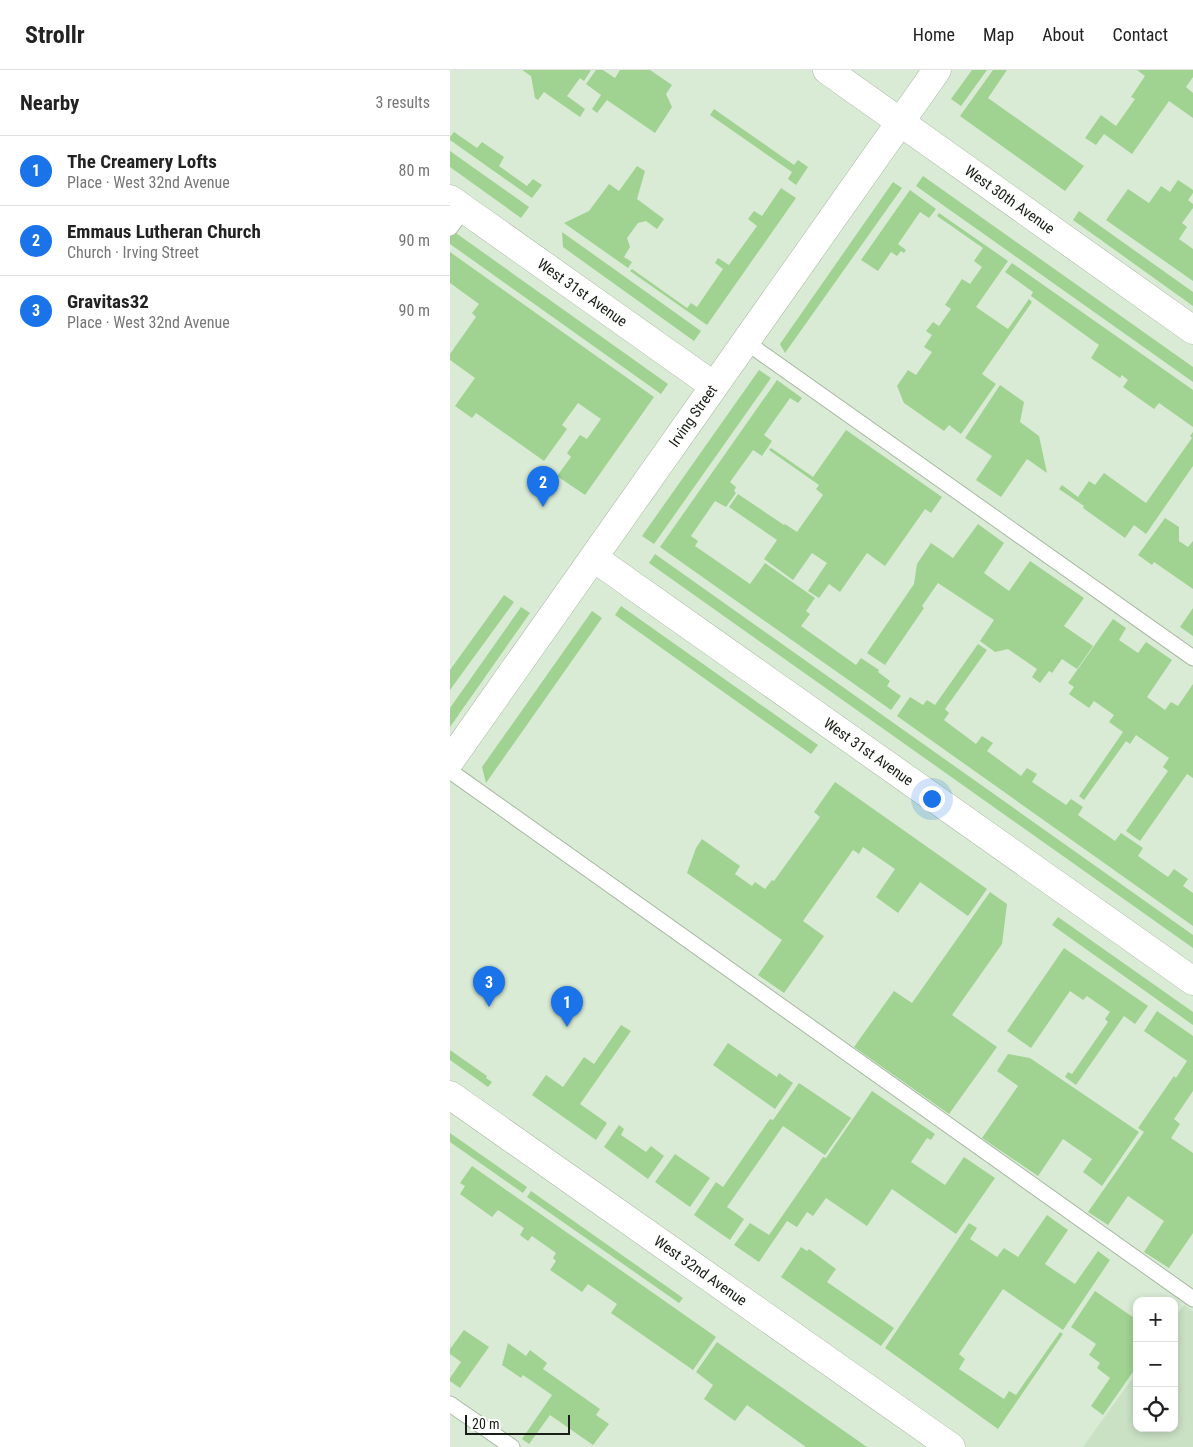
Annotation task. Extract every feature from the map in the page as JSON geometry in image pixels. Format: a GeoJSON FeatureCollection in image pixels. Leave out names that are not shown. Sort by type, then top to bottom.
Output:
{"type":"FeatureCollection","features":[{"type":"Feature","properties":{"kind":"street","name":"West 30th Avenue"},"geometry":{"type":"LineString","coordinates":[[827,70],[1193,330]]}},
{"type":"Feature","properties":{"kind":"street","name":"Irving Street"},"geometry":{"type":"LineString","coordinates":[[450,761],[938,70]]}},
{"type":"Feature","properties":{"kind":"street","name":"West 31st Avenue"},"geometry":{"type":"LineString","coordinates":[[455,212],[714,386]]}},
{"type":"Feature","properties":{"kind":"street","name":"West 31st Avenue"},"geometry":{"type":"LineString","coordinates":[[594,558],[1193,982]]}},
{"type":"Feature","properties":{"kind":"street","name":"West 32nd Avenue"},"geometry":{"type":"LineString","coordinates":[[450,1095],[951,1447]]}},
{"type":"Feature","properties":{"kind":"lane"},"geometry":{"type":"LineString","coordinates":[[746,342],[1193,658]]}},
{"type":"Feature","properties":{"kind":"lane"},"geometry":{"type":"LineString","coordinates":[[450,771],[1193,1299]]}},
{"type":"Feature","properties":{"kind":"lane"},"geometry":{"type":"LineString","coordinates":[[450,1404],[512,1447]]}},
{"type":"Feature","properties":{"kind":"shaded area"},"geometry":{"type":"Polygon","coordinates":[[[1184,1305],[1193,1311],[1193,1447],[1083,1447],[1133,1378],[1133,1432],[1178,1432],[1178,1313],[1184,1305]]]}},
{"type":"Feature","properties":{"kind":"green space"},"geometry":{"type":"Polygon","coordinates":[[[522,70],[591,70],[584,81],[580,78],[567,96],[585,109],[580,117],[544,92],[538,100],[535,98],[531,76],[522,70]]]}},
{"type":"Feature","properties":{"kind":"green space"},"geometry":{"type":"Polygon","coordinates":[[[596,70],[603,70],[615,78],[620,70],[650,70],[672,85],[666,94],[672,107],[655,133],[607,100],[597,113],[592,109],[601,95],[586,84],[596,70]]]}},
{"type":"Feature","properties":{"kind":"green space"},"geometry":{"type":"Polygon","coordinates":[[[972,70],[987,70],[961,106],[951,99],[972,70]]]}},
{"type":"Feature","properties":{"kind":"green space"},"geometry":{"type":"Polygon","coordinates":[[[993,70],[1007,70],[988,98],[1084,166],[1065,191],[960,116],[993,70]]]}},
{"type":"Feature","properties":{"kind":"green space"},"geometry":{"type":"Polygon","coordinates":[[[1137,70],[1193,70],[1193,77],[1186,87],[1193,93],[1193,118],[1169,101],[1132,154],[1104,134],[1096,145],[1085,138],[1101,115],[1116,126],[1135,99],[1131,97],[1145,76],[1137,70]]]}},
{"type":"Feature","properties":{"kind":"green space"},"geometry":{"type":"Polygon","coordinates":[[[714,109],[794,165],[798,160],[808,167],[796,185],[788,179],[792,172],[710,115],[714,109]]]}},
{"type":"Feature","properties":{"kind":"green space"},"geometry":{"type":"Polygon","coordinates":[[[454,132],[477,148],[482,142],[504,157],[499,166],[527,186],[533,179],[542,185],[532,198],[450,140],[454,132]]]}},
{"type":"Feature","properties":{"kind":"green space"},"geometry":{"type":"Polygon","coordinates":[[[450,151],[529,207],[521,218],[450,167],[450,151]]]}},
{"type":"Feature","properties":{"kind":"green space"},"geometry":{"type":"Polygon","coordinates":[[[637,166],[645,171],[637,199],[664,219],[657,229],[646,221],[638,223],[627,238],[630,247],[624,257],[632,262],[628,268],[564,223],[589,211],[609,184],[619,191],[637,166]]]}},
{"type":"Feature","properties":{"kind":"green space"},"geometry":{"type":"Polygon","coordinates":[[[923,176],[1193,367],[1193,382],[916,186],[923,176]]]}},
{"type":"Feature","properties":{"kind":"green space"},"geometry":{"type":"Polygon","coordinates":[[[1178,180],[1193,190],[1188,200],[1193,204],[1193,208],[1182,223],[1187,227],[1179,239],[1193,249],[1193,281],[1106,220],[1128,189],[1149,203],[1161,186],[1170,192],[1178,180]]]}},
{"type":"Feature","properties":{"kind":"green space"},"geometry":{"type":"Polygon","coordinates":[[[893,182],[902,188],[785,353],[780,344],[893,182]]]}},
{"type":"Feature","properties":{"kind":"green space"},"geometry":{"type":"Polygon","coordinates":[[[781,188],[796,198],[707,325],[630,271],[632,269],[687,308],[691,303],[697,307],[723,269],[715,263],[718,258],[729,265],[757,226],[748,219],[754,211],[762,216],[781,188]]]}},
{"type":"Feature","properties":{"kind":"green space"},"geometry":{"type":"Polygon","coordinates":[[[910,190],[936,209],[929,218],[920,212],[898,244],[906,250],[904,253],[901,251],[897,256],[891,252],[878,271],[861,260],[910,190]]]}},
{"type":"Feature","properties":{"kind":"green space"},"geometry":{"type":"Polygon","coordinates":[[[1079,211],[1193,292],[1193,306],[1073,220],[1079,211]]]}},
{"type":"Feature","properties":{"kind":"green space"},"geometry":{"type":"Polygon","coordinates":[[[939,213],[1008,261],[976,307],[1008,329],[1029,299],[1032,302],[982,374],[996,384],[961,434],[949,425],[944,431],[904,403],[897,386],[908,370],[916,375],[932,352],[924,347],[932,335],[926,331],[933,322],[939,326],[951,309],[945,305],[962,279],[970,284],[982,267],[974,261],[983,248],[937,216],[939,213]]]}},
{"type":"Feature","properties":{"kind":"green space"},"geometry":{"type":"Polygon","coordinates":[[[453,231],[668,384],[661,394],[450,244],[450,236],[453,231]]]}},
{"type":"Feature","properties":{"kind":"green space"},"geometry":{"type":"Polygon","coordinates":[[[562,232],[701,331],[694,341],[563,247],[562,232]]]}},
{"type":"Feature","properties":{"kind":"green space"},"geometry":{"type":"Polygon","coordinates":[[[450,252],[654,397],[585,495],[557,476],[571,457],[567,453],[580,435],[587,439],[601,419],[578,403],[562,425],[567,429],[544,461],[476,413],[472,418],[455,406],[475,378],[450,360],[450,354],[476,317],[472,313],[479,304],[450,283],[450,252]]]}},
{"type":"Feature","properties":{"kind":"green space"},"geometry":{"type":"Polygon","coordinates":[[[1012,263],[1193,390],[1193,427],[1159,403],[1154,409],[1123,387],[1128,380],[1122,375],[1120,378],[1091,358],[1099,345],[1031,296],[1033,292],[1005,272],[1012,263]]]}},
{"type":"Feature","properties":{"kind":"green space"},"geometry":{"type":"Polygon","coordinates":[[[759,370],[771,378],[654,544],[642,536],[759,370]]]}},
{"type":"Feature","properties":{"kind":"green space"},"geometry":{"type":"Polygon","coordinates":[[[777,380],[802,398],[798,403],[790,398],[764,435],[772,441],[762,456],[753,450],[730,482],[736,487],[734,491],[736,493],[726,507],[715,501],[691,536],[698,541],[695,546],[750,584],[765,563],[815,598],[806,611],[810,614],[801,626],[856,665],[861,658],[879,670],[878,672],[890,681],[887,686],[901,696],[891,710],[660,547],[777,380]]]}},
{"type":"Feature","properties":{"kind":"green space"},"geometry":{"type":"Polygon","coordinates":[[[1000,385],[1024,402],[1020,422],[1039,436],[1047,473],[1027,459],[1001,497],[976,480],[992,456],[965,438],[1000,385]]]}},
{"type":"Feature","properties":{"kind":"green space"},"geometry":{"type":"Polygon","coordinates":[[[846,430],[942,497],[931,513],[925,509],[885,566],[867,553],[840,592],[829,584],[819,598],[808,591],[827,563],[812,553],[793,580],[764,559],[777,540],[729,507],[738,494],[797,532],[823,495],[816,489],[819,485],[769,450],[771,448],[813,477],[846,430]]]}},
{"type":"Feature","properties":{"kind":"green space"},"geometry":{"type":"Polygon","coordinates":[[[1193,432],[1193,466],[1146,534],[1134,525],[1125,538],[1059,489],[1062,485],[1078,497],[1089,481],[1095,485],[1104,473],[1146,503],[1192,438],[1190,436],[1193,432]]]}},
{"type":"Feature","properties":{"kind":"green space"},"geometry":{"type":"Polygon","coordinates":[[[1165,518],[1179,527],[1179,541],[1188,547],[1193,541],[1193,589],[1154,562],[1152,565],[1138,555],[1165,518]]]}},
{"type":"Feature","properties":{"kind":"green space"},"geometry":{"type":"Polygon","coordinates":[[[978,524],[1004,543],[984,573],[1009,591],[1030,561],[1084,598],[1064,626],[1093,646],[1077,669],[1062,659],[1052,673],[1049,671],[1040,683],[1032,677],[1037,669],[1008,649],[995,652],[980,641],[994,620],[938,583],[922,606],[924,608],[885,665],[867,653],[914,584],[917,564],[931,543],[953,558],[978,524]]]}},
{"type":"Feature","properties":{"kind":"green space"},"geometry":{"type":"Polygon","coordinates":[[[655,554],[1193,935],[1193,948],[649,563],[655,554]]]}},
{"type":"Feature","properties":{"kind":"green space"},"geometry":{"type":"Polygon","coordinates":[[[504,595],[514,602],[450,690],[450,670],[504,595]]]}},
{"type":"Feature","properties":{"kind":"green space"},"geometry":{"type":"Polygon","coordinates":[[[621,606],[818,745],[811,754],[615,615],[621,606]]]}},
{"type":"Feature","properties":{"kind":"green space"},"geometry":{"type":"Polygon","coordinates":[[[521,607],[530,613],[450,727],[450,708],[521,607]]]}},
{"type":"Feature","properties":{"kind":"green space"},"geometry":{"type":"Polygon","coordinates":[[[1193,608],[1193,636],[1180,627],[1193,608]]]}},
{"type":"Feature","properties":{"kind":"green space"},"geometry":{"type":"Polygon","coordinates":[[[592,611],[602,618],[486,783],[482,767],[592,611]]]}},
{"type":"Feature","properties":{"kind":"green space"},"geometry":{"type":"Polygon","coordinates":[[[1113,619],[1126,628],[1119,640],[1138,653],[1146,642],[1172,660],[1147,697],[1165,710],[1171,702],[1178,706],[1193,684],[1193,778],[1187,774],[1140,841],[1126,831],[1168,771],[1163,767],[1169,758],[1136,735],[1130,744],[1126,741],[1084,800],[1079,796],[1123,732],[1109,722],[1114,715],[1094,701],[1089,708],[1069,694],[1074,687],[1068,683],[1113,619]]]}},
{"type":"Feature","properties":{"kind":"green space"},"geometry":{"type":"Polygon","coordinates":[[[978,644],[987,650],[945,709],[949,713],[944,720],[976,744],[982,736],[993,743],[987,751],[1021,776],[1027,768],[1037,774],[1032,782],[1066,805],[1071,799],[1083,807],[1078,815],[1115,841],[1121,833],[1143,848],[1138,856],[1168,877],[1174,869],[1188,879],[1183,886],[1193,893],[1193,926],[897,716],[910,697],[923,705],[927,700],[935,705],[978,644]]]}},
{"type":"Feature","properties":{"kind":"green space"},"geometry":{"type":"Polygon","coordinates":[[[835,782],[987,889],[968,916],[920,882],[898,913],[876,897],[895,869],[863,847],[859,854],[853,850],[803,921],[824,936],[784,993],[758,975],[782,940],[687,873],[696,848],[702,839],[740,866],[735,874],[752,886],[755,882],[765,889],[772,880],[774,881],[820,817],[814,812],[835,782]]]}},
{"type":"Feature","properties":{"kind":"green space"},"geometry":{"type":"Polygon","coordinates":[[[990,892],[1007,904],[1002,944],[952,1015],[997,1047],[949,1114],[854,1047],[894,991],[912,1003],[990,892]]]}},
{"type":"Feature","properties":{"kind":"green space"},"geometry":{"type":"Polygon","coordinates":[[[1058,917],[1193,1012],[1193,1025],[1052,925],[1058,917]]]}},
{"type":"Feature","properties":{"kind":"green space"},"geometry":{"type":"Polygon","coordinates":[[[1064,948],[1148,1006],[1135,1024],[1124,1016],[1076,1085],[1065,1077],[1068,1072],[1072,1074],[1108,1022],[1105,1019],[1110,1012],[1087,996],[1083,1000],[1070,991],[1031,1048],[1007,1031],[1064,948]]]}},
{"type":"Feature","properties":{"kind":"green space"},"geometry":{"type":"Polygon","coordinates":[[[1157,1011],[1193,1036],[1193,1091],[1174,1119],[1180,1124],[1171,1138],[1193,1153],[1193,1233],[1169,1268],[1144,1252],[1164,1221],[1128,1196],[1108,1225],[1088,1212],[1144,1132],[1138,1128],[1174,1076],[1176,1078],[1187,1061],[1144,1031],[1157,1011]]]}},
{"type":"Feature","properties":{"kind":"green space"},"geometry":{"type":"Polygon","coordinates":[[[621,1025],[631,1031],[580,1104],[607,1123],[596,1140],[532,1095],[546,1075],[563,1087],[584,1057],[594,1064],[621,1025]]]}},
{"type":"Feature","properties":{"kind":"green space"},"geometry":{"type":"Polygon","coordinates":[[[728,1043],[777,1077],[779,1073],[793,1083],[775,1109],[713,1065],[728,1043]]]}},
{"type":"Feature","properties":{"kind":"green space"},"geometry":{"type":"Polygon","coordinates":[[[450,1050],[487,1076],[486,1078],[492,1082],[488,1087],[450,1060],[450,1050]]]}},
{"type":"Feature","properties":{"kind":"green space"},"geometry":{"type":"Polygon","coordinates":[[[1008,1054],[1030,1058],[1139,1132],[1102,1186],[1083,1172],[1092,1159],[1063,1139],[1038,1176],[982,1138],[1018,1086],[997,1071],[1008,1054]]]}},
{"type":"Feature","properties":{"kind":"green space"},"geometry":{"type":"Polygon","coordinates":[[[799,1083],[851,1118],[825,1155],[783,1126],[727,1207],[744,1219],[730,1240],[694,1215],[716,1182],[723,1187],[770,1119],[773,1120],[799,1083]]]}},
{"type":"Feature","properties":{"kind":"green space"},"geometry":{"type":"Polygon","coordinates":[[[872,1091],[935,1134],[931,1140],[927,1138],[911,1162],[945,1185],[964,1157],[995,1178],[956,1234],[892,1189],[867,1226],[826,1198],[813,1216],[807,1212],[797,1227],[787,1221],[759,1262],[734,1245],[750,1223],[769,1235],[823,1157],[826,1158],[872,1091]]]}},
{"type":"Feature","properties":{"kind":"green space"},"geometry":{"type":"Polygon","coordinates":[[[619,1125],[624,1129],[621,1135],[646,1152],[651,1146],[664,1156],[648,1179],[604,1147],[619,1125]]]}},
{"type":"Feature","properties":{"kind":"green space"},"geometry":{"type":"Polygon","coordinates":[[[450,1133],[527,1187],[523,1193],[450,1142],[450,1133]]]}},
{"type":"Feature","properties":{"kind":"green space"},"geometry":{"type":"Polygon","coordinates":[[[675,1154],[710,1178],[690,1207],[655,1182],[675,1154]]]}},
{"type":"Feature","properties":{"kind":"green space"},"geometry":{"type":"Polygon","coordinates":[[[472,1166],[716,1337],[693,1370],[611,1313],[617,1304],[588,1284],[582,1292],[550,1270],[556,1261],[553,1258],[556,1253],[532,1236],[528,1241],[520,1235],[524,1228],[498,1210],[492,1217],[460,1194],[465,1186],[460,1183],[472,1166]]]}},
{"type":"Feature","properties":{"kind":"green space"},"geometry":{"type":"Polygon","coordinates":[[[531,1191],[683,1298],[679,1303],[527,1197],[531,1191]]]}},
{"type":"Feature","properties":{"kind":"green space"},"geometry":{"type":"Polygon","coordinates":[[[1047,1215],[1068,1230],[1045,1264],[1075,1284],[1098,1251],[1110,1260],[1063,1330],[1003,1289],[959,1354],[965,1359],[959,1369],[1004,1399],[1009,1391],[1016,1395],[1060,1332],[1063,1334],[998,1429],[885,1348],[969,1223],[977,1228],[970,1239],[997,1257],[1004,1248],[1018,1257],[1047,1215]]]}},
{"type":"Feature","properties":{"kind":"green space"},"geometry":{"type":"Polygon","coordinates":[[[801,1247],[807,1251],[809,1249],[836,1269],[827,1282],[894,1328],[881,1346],[781,1277],[801,1247]]]}},
{"type":"Feature","properties":{"kind":"green space"},"geometry":{"type":"Polygon","coordinates":[[[1095,1291],[1133,1317],[1133,1372],[1103,1415],[1091,1406],[1110,1378],[1097,1368],[1100,1363],[1089,1355],[1096,1344],[1071,1327],[1095,1291]]]}},
{"type":"Feature","properties":{"kind":"green space"},"geometry":{"type":"Polygon","coordinates":[[[464,1330],[489,1347],[460,1388],[450,1381],[450,1378],[461,1362],[450,1354],[450,1349],[464,1330]]]}},
{"type":"Feature","properties":{"kind":"green space"},"geometry":{"type":"Polygon","coordinates":[[[717,1342],[867,1447],[806,1447],[747,1405],[735,1421],[704,1399],[713,1385],[696,1372],[717,1342]]]}},
{"type":"Feature","properties":{"kind":"green space"},"geometry":{"type":"Polygon","coordinates":[[[508,1343],[526,1356],[530,1350],[547,1363],[543,1369],[600,1409],[596,1415],[609,1424],[593,1445],[550,1415],[529,1444],[522,1439],[552,1395],[523,1375],[521,1378],[502,1365],[508,1343]]]}},
{"type":"Feature","properties":{"kind":"place","name":"Emmaus Lutheran Church"},"geometry":{"type":"Point","coordinates":[543,507]}},
{"type":"Feature","properties":{"kind":"place","name":"Gravitas32"},"geometry":{"type":"Point","coordinates":[489,1007]}},
{"type":"Feature","properties":{"kind":"place","name":"The Creamery Lofts"},"geometry":{"type":"Point","coordinates":[567,1027]}}]}
